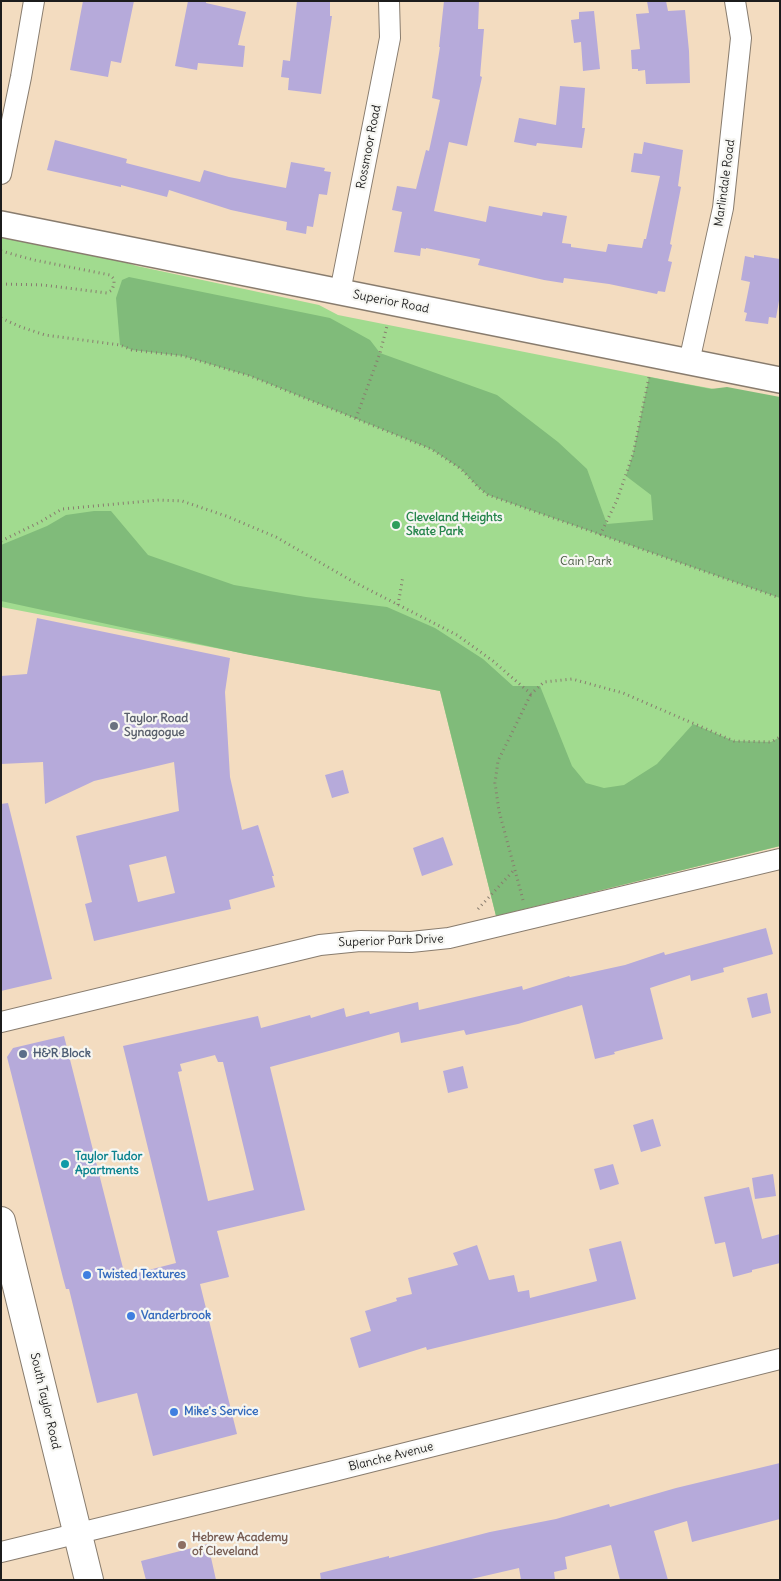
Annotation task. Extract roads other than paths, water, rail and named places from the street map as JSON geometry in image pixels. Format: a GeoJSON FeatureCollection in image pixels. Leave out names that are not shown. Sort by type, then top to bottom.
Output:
{"type":"FeatureCollection","features":[{"type":"Feature","properties":{"kind":"main road","name":"South Taylor Road"},"geometry":{"type":"LineString","coordinates":[[1,1222],[89,1580]]}},
{"type":"Feature","properties":{"kind":"street"},"geometry":{"type":"LineString","coordinates":[[1,174],[34,1]]}},
{"type":"Feature","properties":{"kind":"street","name":"Rossmoor Road"},"geometry":{"type":"LineString","coordinates":[[340,292],[390,38],[389,1]]}},
{"type":"Feature","properties":{"kind":"street","name":"Marlindale Road"},"geometry":{"type":"LineString","coordinates":[[689,362],[724,208],[741,38],[735,1]]}},
{"type":"Feature","properties":{"kind":"street","name":"Superior Road"},"geometry":{"type":"LineString","coordinates":[[1,224],[780,380]]}},
{"type":"Feature","properties":{"kind":"street","name":"Superior Park Drive"},"geometry":{"type":"LineString","coordinates":[[1,1022],[320,945],[360,941],[412,942],[449,938],[780,859]]}},
{"type":"Feature","properties":{"kind":"street","name":"Blanche Avenue"},"geometry":{"type":"LineString","coordinates":[[1,1552],[344,1469],[780,1359]]}},
{"type":"Feature","properties":{"kind":"place","name":"Cleveland Heights Skate Park"},"geometry":{"type":"Point","coordinates":[396,525]}},
{"type":"Feature","properties":{"kind":"place","name":"Taylor Road Synagogue"},"geometry":{"type":"Point","coordinates":[114,726]}},
{"type":"Feature","properties":{"kind":"place","name":"H&R Block"},"geometry":{"type":"Point","coordinates":[23,1054]}},
{"type":"Feature","properties":{"kind":"place","name":"Taylor Tudor Apartments"},"geometry":{"type":"Point","coordinates":[65,1164]}},
{"type":"Feature","properties":{"kind":"place","name":"Twisted Textures"},"geometry":{"type":"Point","coordinates":[87,1275]}},
{"type":"Feature","properties":{"kind":"place","name":"Vanderbrook"},"geometry":{"type":"Point","coordinates":[131,1316]}},
{"type":"Feature","properties":{"kind":"place","name":"Mike's Service"},"geometry":{"type":"Point","coordinates":[174,1412]}},
{"type":"Feature","properties":{"kind":"place","name":"Hebrew Academy of Cleveland"},"geometry":{"type":"Point","coordinates":[182,1545]}},
{"type":"Feature","properties":{"kind":"park label","name":"Cain Park"},"geometry":{"type":"Point","coordinates":[586,562]}}]}
